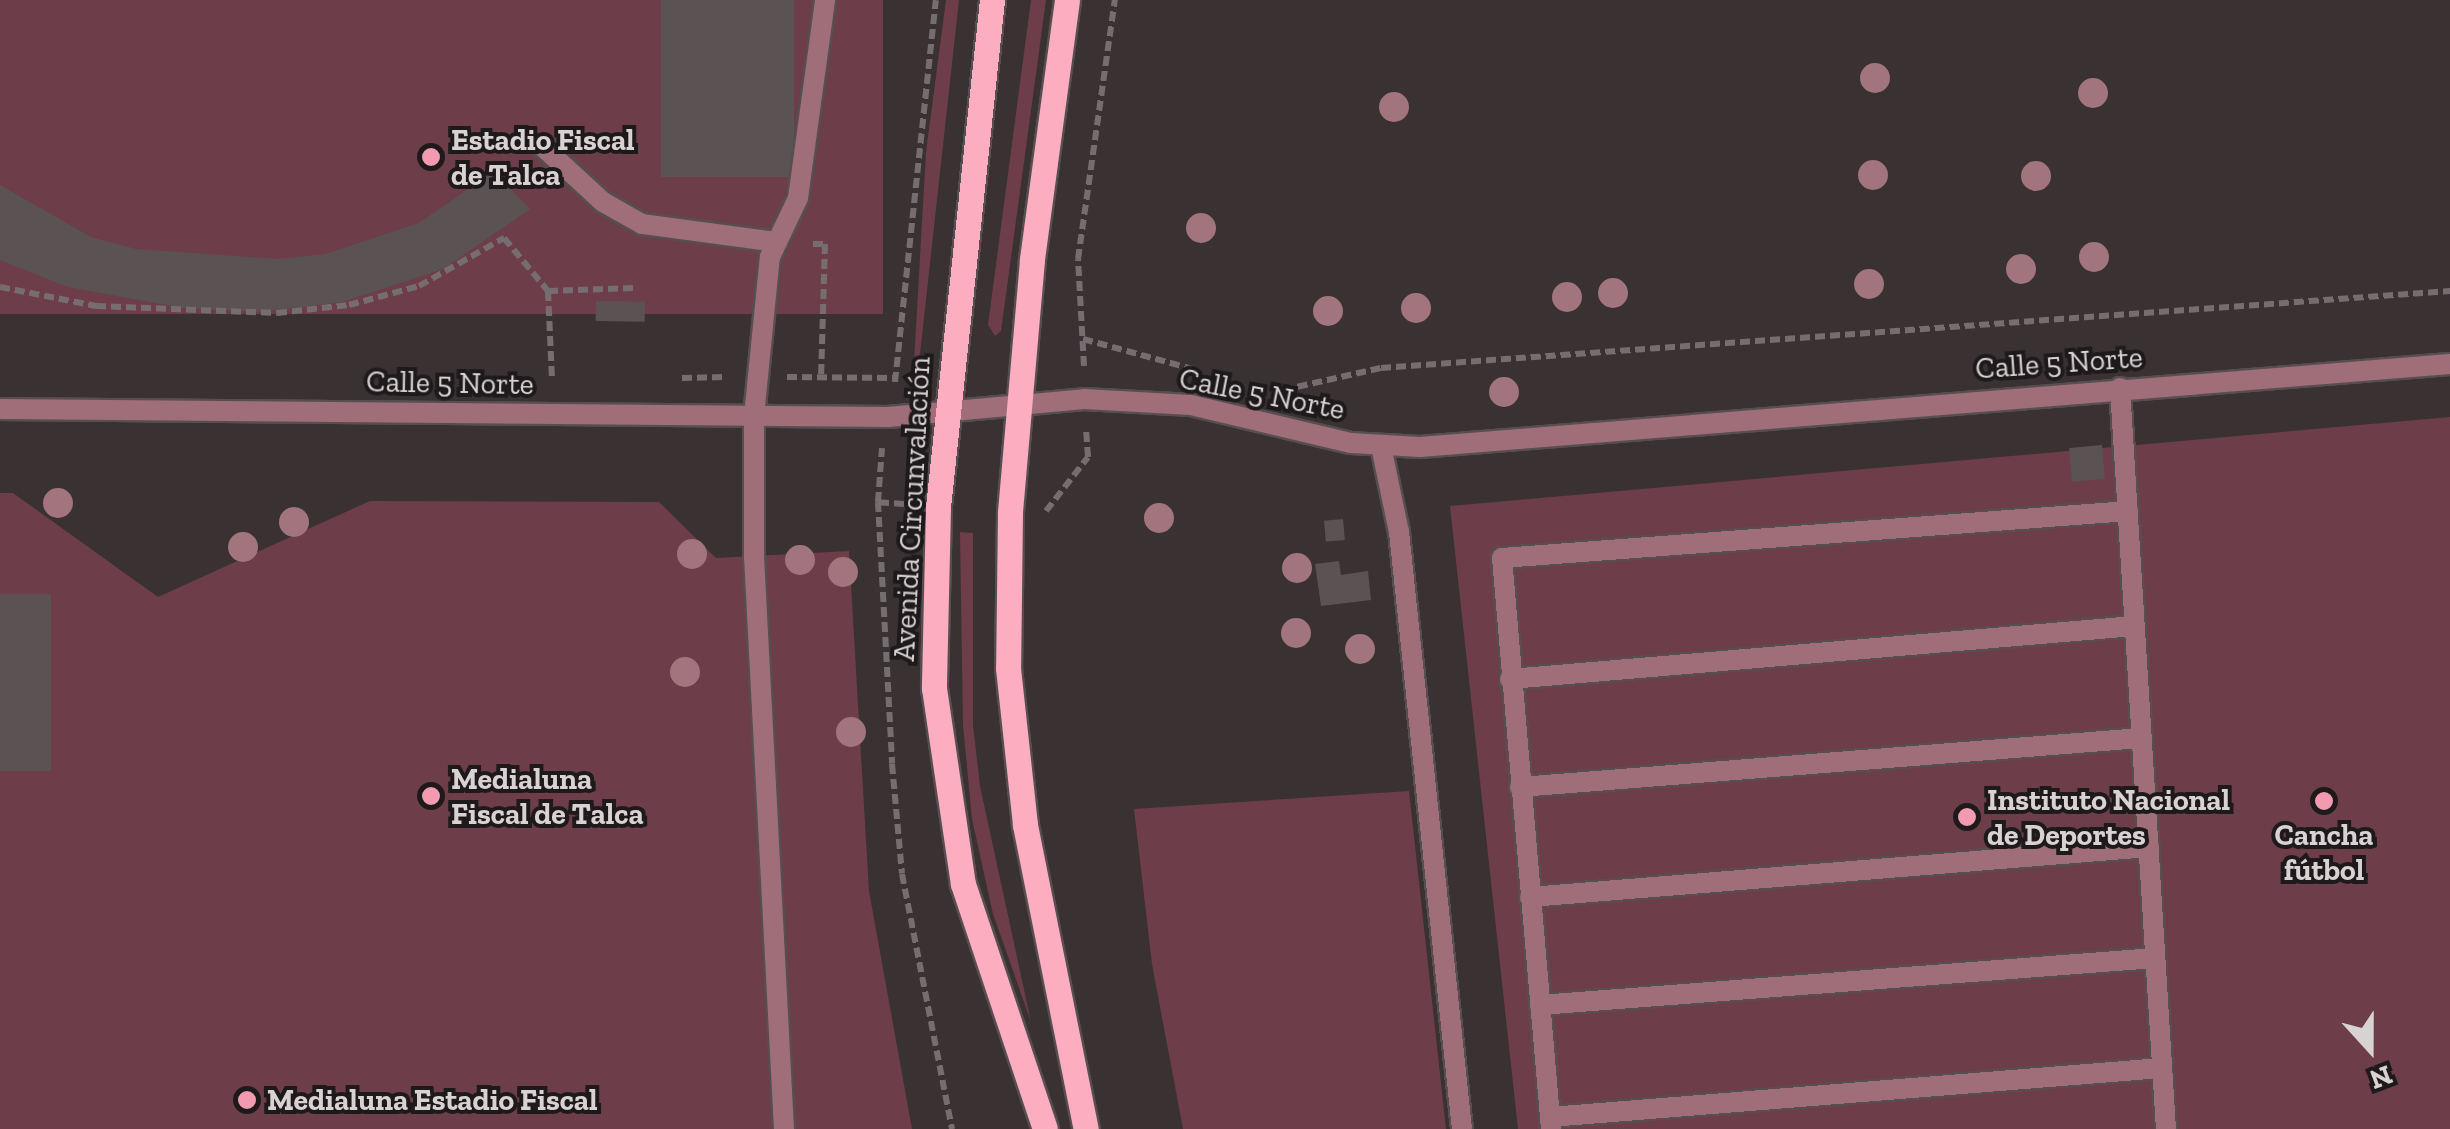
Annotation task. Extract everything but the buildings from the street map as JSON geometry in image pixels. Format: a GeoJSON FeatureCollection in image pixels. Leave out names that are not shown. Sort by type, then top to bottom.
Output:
{"type":"FeatureCollection","features":[{"type":"Feature","properties":{"kind":"main road","name":"Avenida Circunvalación"},"geometry":{"type":"LineString","coordinates":[[992,0],[938,507],[934,688],[954,840],[973,923],[1045,1129]]}},
{"type":"Feature","properties":{"kind":"main road"},"geometry":{"type":"LineString","coordinates":[[1068,0],[1010,513],[1012,728],[1053,987],[1086,1129]]}},
{"type":"Feature","properties":{"kind":"street"},"geometry":{"type":"LineString","coordinates":[[784,1129],[754,557],[754,416],[770,257],[798,198],[825,0]]}},
{"type":"Feature","properties":{"kind":"street"},"geometry":{"type":"LineString","coordinates":[[541,145],[603,202],[642,224],[776,242]]}},
{"type":"Feature","properties":{"kind":"street","name":"Calle 5 Norte"},"geometry":{"type":"LineString","coordinates":[[0,409],[888,418],[1084,399],[1191,406],[1381,446],[2450,364]]}},
{"type":"Feature","properties":{"kind":"street"},"geometry":{"type":"LineString","coordinates":[[2120,388],[2166,1129]]}},
{"type":"Feature","properties":{"kind":"street"},"geometry":{"type":"LineString","coordinates":[[1381,446],[1399,532],[1462,1129]]}},
{"type":"Feature","properties":{"kind":"street"},"geometry":{"type":"LineString","coordinates":[[2128,511],[1506,555],[1500,568],[1551,1123],[2162,1068]]}},
{"type":"Feature","properties":{"kind":"street"},"geometry":{"type":"LineString","coordinates":[[1510,680],[2134,626]]}},
{"type":"Feature","properties":{"kind":"street"},"geometry":{"type":"LineString","coordinates":[[1520,787],[2142,738]]}},
{"type":"Feature","properties":{"kind":"street"},"geometry":{"type":"LineString","coordinates":[[1530,898],[2148,847]]}},
{"type":"Feature","properties":{"kind":"street"},"geometry":{"type":"LineString","coordinates":[[1540,1005],[2155,958]]}},
{"type":"Feature","properties":{"kind":"path"},"geometry":{"type":"LineString","coordinates":[[936,0],[878,502],[902,874],[952,1129]]}},
{"type":"Feature","properties":{"kind":"path"},"geometry":{"type":"LineString","coordinates":[[1010,513],[1050,508],[1088,456],[1078,259],[1114,0]]}},
{"type":"Feature","properties":{"kind":"path"},"geometry":{"type":"LineString","coordinates":[[0,287],[96,306],[248,314],[309,310],[419,286],[504,238],[548,291],[552,380]]}},
{"type":"Feature","properties":{"kind":"path"},"geometry":{"type":"LineString","coordinates":[[776,242],[825,244],[822,377]]}},
{"type":"Feature","properties":{"kind":"path"},"geometry":{"type":"LineString","coordinates":[[548,291],[634,288]]}},
{"type":"Feature","properties":{"kind":"path"},"geometry":{"type":"LineString","coordinates":[[1276,389],[1381,368],[2450,291]]}},
{"type":"Feature","properties":{"kind":"path"},"geometry":{"type":"LineString","coordinates":[[1083,339],[1210,373]]}},
{"type":"Feature","properties":{"kind":"path"},"geometry":{"type":"LineString","coordinates":[[878,502],[938,507]]}},
{"type":"Feature","properties":{"kind":"shaded area","name":"Estadio Fiscal de Talca"},"geometry":{"type":"Polygon","coordinates":[[[0,0],[883,0],[883,314],[0,314],[0,0]]]}},
{"type":"Feature","properties":{"kind":"shaded area"},"geometry":{"type":"Polygon","coordinates":[[[946,0],[959,0],[920,354],[914,363],[926,152],[946,0]]]}},
{"type":"Feature","properties":{"kind":"shaded area"},"geometry":{"type":"Polygon","coordinates":[[[1031,0],[1046,0],[1001,331],[995,336],[988,325],[1031,0]]]}},
{"type":"Feature","properties":{"kind":"shaded area","name":"Instituto Nacional de Deportes"},"geometry":{"type":"Polygon","coordinates":[[[2450,417],[2450,1129],[1518,1129],[1450,506],[2450,417]]]}},
{"type":"Feature","properties":{"kind":"shaded area","name":"Medialuna Fiscal de Talca"},"geometry":{"type":"Polygon","coordinates":[[[0,493],[13,493],[158,597],[370,501],[659,502],[716,558],[849,551],[869,891],[912,1129],[0,1129],[0,493]]]}},
{"type":"Feature","properties":{"kind":"shaded area"},"geometry":{"type":"Polygon","coordinates":[[[960,532],[973,533],[973,725],[980,786],[1031,1022],[993,914],[972,819],[963,725],[960,532]]]}},
{"type":"Feature","properties":{"kind":"shaded area"},"geometry":{"type":"Polygon","coordinates":[[[1409,791],[1446,1129],[1183,1129],[1152,964],[1134,809],[1409,791]]]}},
{"type":"Feature","properties":{"kind":"place","name":"Estadio Fiscal de Talca"},"geometry":{"type":"Point","coordinates":[431,157]}},
{"type":"Feature","properties":{"kind":"place","name":"Medialuna Fiscal de Talca"},"geometry":{"type":"Point","coordinates":[431,796]}},
{"type":"Feature","properties":{"kind":"place","name":"Cancha fútbol"},"geometry":{"type":"Point","coordinates":[2324,801]}},
{"type":"Feature","properties":{"kind":"place","name":"Instituto Nacional de Deportes"},"geometry":{"type":"Point","coordinates":[1967,817]}},
{"type":"Feature","properties":{"kind":"place","name":"Medialuna Estadio Fiscal"},"geometry":{"type":"Point","coordinates":[247,1100]}}]}
